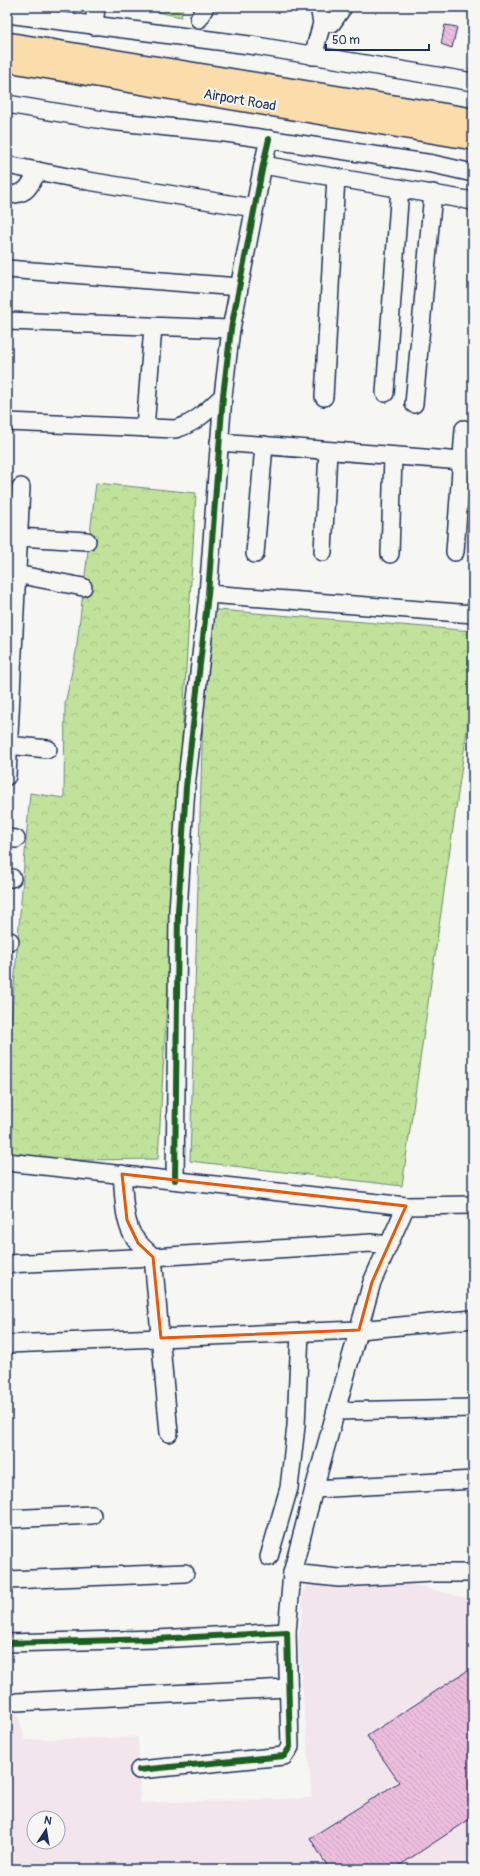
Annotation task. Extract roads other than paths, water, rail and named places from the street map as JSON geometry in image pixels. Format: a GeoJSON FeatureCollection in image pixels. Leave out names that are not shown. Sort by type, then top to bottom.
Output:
{"type":"FeatureCollection","features":[{"type":"Feature","properties":{"kind":"main road","name":"Airport Road"},"geometry":{"type":"LineString","coordinates":[[7,43],[473,119]]}},
{"type":"Feature","properties":{"kind":"main road","name":"Airport Road"},"geometry":{"type":"LineString","coordinates":[[7,61],[473,139]]}},
{"type":"Feature","properties":{"kind":"street"},"geometry":{"type":"LineString","coordinates":[[94,26],[96,7]]}},
{"type":"Feature","properties":{"kind":"street"},"geometry":{"type":"LineString","coordinates":[[313,56],[321,15],[332,23],[343,7]]}},
{"type":"Feature","properties":{"kind":"street"},"geometry":{"type":"LineString","coordinates":[[7,14],[257,46],[473,82]]}},
{"type":"Feature","properties":{"kind":"street"},"geometry":{"type":"LineString","coordinates":[[7,104],[109,121],[226,132],[433,164],[473,173]]}},
{"type":"Feature","properties":{"kind":"street"},"geometry":{"type":"LineString","coordinates":[[175,1180],[178,910],[186,787],[208,594],[219,442],[231,329],[269,139]]}},
{"type":"Feature","properties":{"kind":"street"},"geometry":{"type":"LineString","coordinates":[[263,165],[473,201]]}},
{"type":"Feature","properties":{"kind":"street"},"geometry":{"type":"LineString","coordinates":[[7,166],[88,181],[254,208]]}},
{"type":"Feature","properties":{"kind":"street"},"geometry":{"type":"LineString","coordinates":[[7,195],[17,195],[26,191],[38,171]]}},
{"type":"Feature","properties":{"kind":"street"},"geometry":{"type":"LineString","coordinates":[[324,398],[336,177]]}},
{"type":"Feature","properties":{"kind":"street"},"geometry":{"type":"LineString","coordinates":[[385,394],[400,188]]}},
{"type":"Feature","properties":{"kind":"street"},"geometry":{"type":"LineString","coordinates":[[414,404],[433,193]]}},
{"type":"Feature","properties":{"kind":"street"},"geometry":{"type":"LineString","coordinates":[[7,269],[240,287]]}},
{"type":"Feature","properties":{"kind":"street"},"geometry":{"type":"LineString","coordinates":[[7,321],[231,329]]}},
{"type":"Feature","properties":{"kind":"street"},"geometry":{"type":"LineString","coordinates":[[145,428],[153,327]]}},
{"type":"Feature","properties":{"kind":"street"},"geometry":{"type":"LineString","coordinates":[[7,422],[175,429],[185,427],[205,414],[223,396]]}},
{"type":"Feature","properties":{"kind":"street"},"geometry":{"type":"LineString","coordinates":[[455,552],[464,429]]}},
{"type":"Feature","properties":{"kind":"street"},"geometry":{"type":"LineString","coordinates":[[219,442],[462,461]]}},
{"type":"Feature","properties":{"kind":"street"},"geometry":{"type":"LineString","coordinates":[[255,554],[264,445]]}},
{"type":"Feature","properties":{"kind":"street"},"geometry":{"type":"LineString","coordinates":[[323,552],[328,450]]}},
{"type":"Feature","properties":{"kind":"street"},"geometry":{"type":"LineString","coordinates":[[390,554],[393,456]]}},
{"type":"Feature","properties":{"kind":"street"},"geometry":{"type":"LineString","coordinates":[[7,776],[14,528],[21,487]]}},
{"type":"Feature","properties":{"kind":"street"},"geometry":{"type":"LineString","coordinates":[[14,528],[87,541]]}},
{"type":"Feature","properties":{"kind":"street"},"geometry":{"type":"LineString","coordinates":[[13,570],[83,587]]}},
{"type":"Feature","properties":{"kind":"street"},"geometry":{"type":"LineString","coordinates":[[208,594],[473,614]]}},
{"type":"Feature","properties":{"kind":"street"},"geometry":{"type":"LineString","coordinates":[[8,745],[48,749]]}},
{"type":"Feature","properties":{"kind":"street"},"geometry":{"type":"LineString","coordinates":[[7,1162],[406,1206],[473,1203]]}},
{"type":"Feature","properties":{"kind":"street"},"geometry":{"type":"LineString","coordinates":[[122,1174],[127,1220],[138,1243],[154,1257],[169,1433]]}},
{"type":"Feature","properties":{"kind":"street"},"geometry":{"type":"LineString","coordinates":[[139,1770],[284,1756],[290,1747],[287,1688],[287,1632],[292,1573],[372,1282],[406,1206]]}},
{"type":"Feature","properties":{"kind":"street"},"geometry":{"type":"LineString","coordinates":[[7,1264],[154,1257],[371,1243],[388,1245]]}},
{"type":"Feature","properties":{"kind":"street"},"geometry":{"type":"LineString","coordinates":[[7,1344],[359,1330],[473,1319]]}},
{"type":"Feature","properties":{"kind":"street"},"geometry":{"type":"LineString","coordinates":[[269,1557],[289,1488],[296,1426],[300,1332]]}},
{"type":"Feature","properties":{"kind":"street"},"geometry":{"type":"LineString","coordinates":[[336,1411],[473,1408]]}},
{"type":"Feature","properties":{"kind":"street"},"geometry":{"type":"LineString","coordinates":[[314,1489],[473,1480]]}},
{"type":"Feature","properties":{"kind":"street"},"geometry":{"type":"LineString","coordinates":[[7,1519],[92,1515]]}},
{"type":"Feature","properties":{"kind":"street"},"geometry":{"type":"LineString","coordinates":[[7,1580],[185,1573]]}},
{"type":"Feature","properties":{"kind":"street"},"geometry":{"type":"LineString","coordinates":[[292,1573],[339,1578],[433,1573],[473,1573]]}},
{"type":"Feature","properties":{"kind":"street"},"geometry":{"type":"LineString","coordinates":[[7,1643],[157,1639],[287,1632]]}},
{"type":"Feature","properties":{"kind":"street"},"geometry":{"type":"LineString","coordinates":[[17,1702],[287,1688]]}}]}
